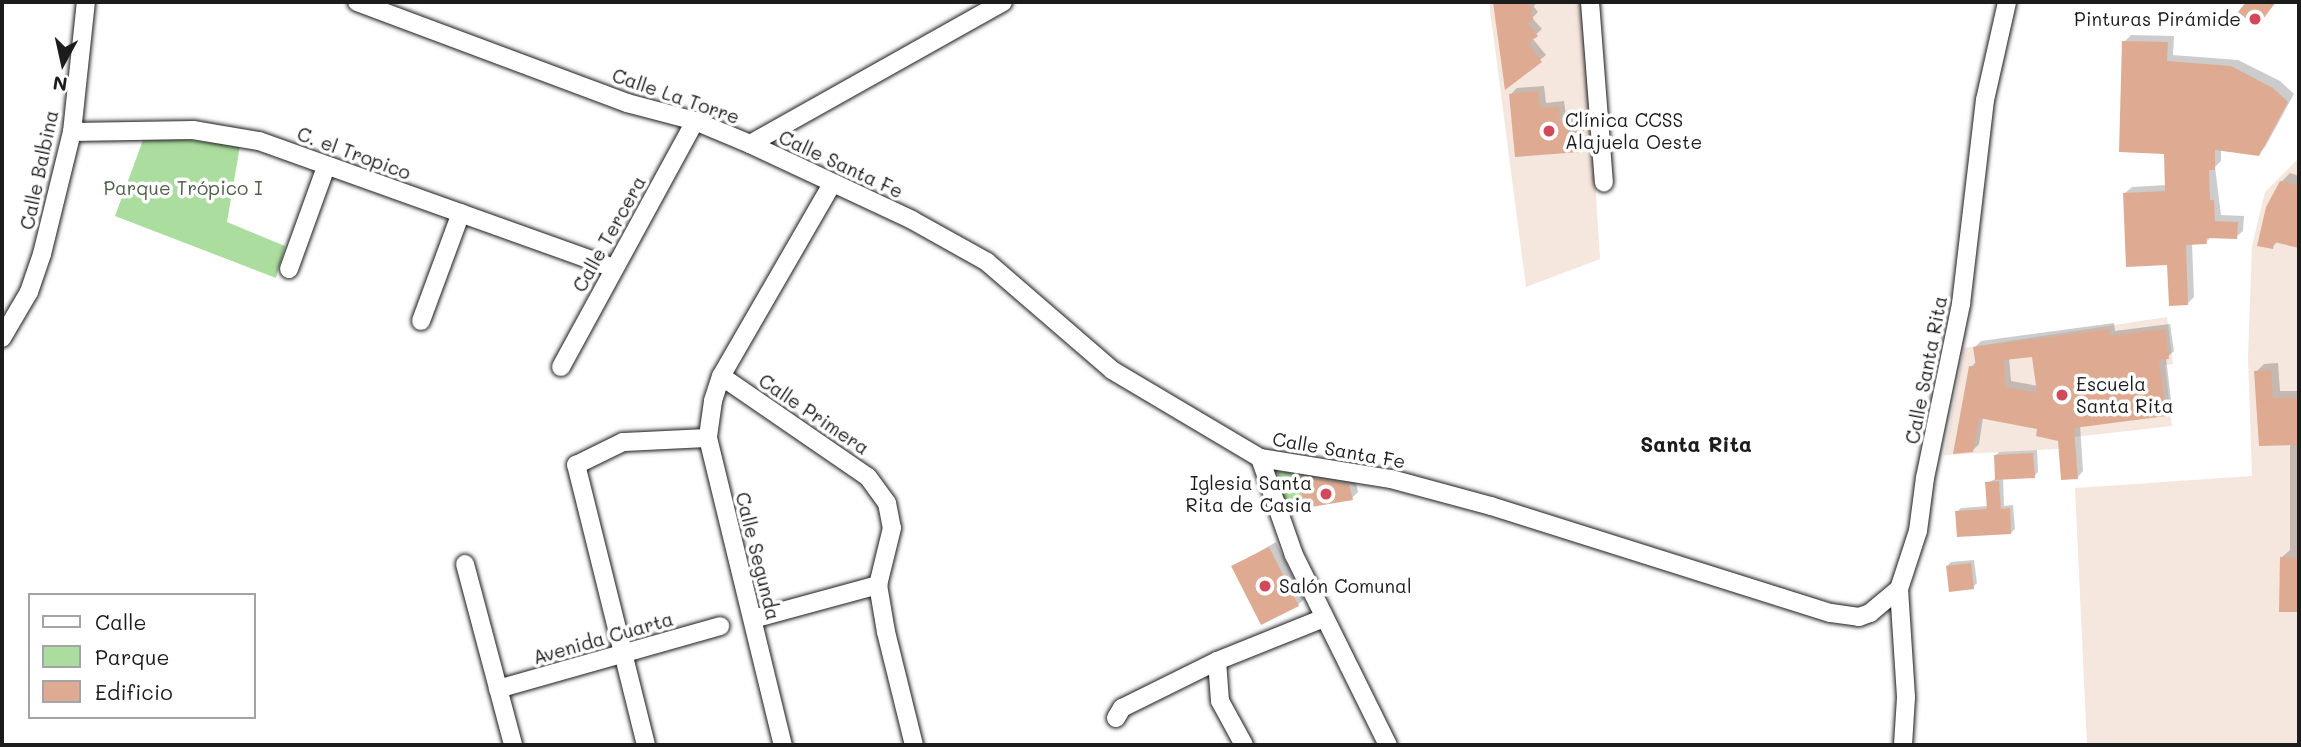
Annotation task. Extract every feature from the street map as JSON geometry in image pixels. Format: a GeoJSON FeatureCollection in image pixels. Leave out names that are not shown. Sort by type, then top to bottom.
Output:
{"type":"FeatureCollection","features":[{"type":"Feature","properties":{"kind":"street","name":"Calle Balbina"},"geometry":{"type":"LineString","coordinates":[[2,338],[29,292],[42,254],[72,132],[86,2]]}},
{"type":"Feature","properties":{"kind":"street","name":"Calle La Torre"},"geometry":{"type":"LineString","coordinates":[[357,2],[627,103],[695,121],[750,144],[1003,2]]}},
{"type":"Feature","properties":{"kind":"street"},"geometry":{"type":"LineString","coordinates":[[1590,2],[1604,182]]}},
{"type":"Feature","properties":{"kind":"street","name":"Calle Santa Rita"},"geometry":{"type":"LineString","coordinates":[[1903,745],[1906,697],[1899,589],[1918,531],[1925,478],[1961,304],[1985,100],[2007,2]]}},
{"type":"Feature","properties":{"kind":"street","name":"Calle Tercera"},"geometry":{"type":"LineString","coordinates":[[561,367],[695,121]]}},
{"type":"Feature","properties":{"kind":"street","name":"C. el Tropico"},"geometry":{"type":"LineString","coordinates":[[72,132],[193,130],[228,133],[258,141],[613,268]]}},
{"type":"Feature","properties":{"kind":"street","name":"Calle Santa Fe"},"geometry":{"type":"LineString","coordinates":[[750,144],[912,220],[987,262],[1112,370],[1259,458],[1391,479],[1491,506],[1839,615],[1859,617],[1870,614],[1899,589]]}},
{"type":"Feature","properties":{"kind":"street"},"geometry":{"type":"LineString","coordinates":[[289,269],[327,166]]}},
{"type":"Feature","properties":{"kind":"street"},"geometry":{"type":"LineString","coordinates":[[721,376],[832,184]]}},
{"type":"Feature","properties":{"kind":"street"},"geometry":{"type":"LineString","coordinates":[[421,321],[461,213]]}},
{"type":"Feature","properties":{"kind":"street","name":"Calle Segunda"},"geometry":{"type":"LineString","coordinates":[[721,376],[713,401],[708,438],[783,745]]}},
{"type":"Feature","properties":{"kind":"street","name":"Calle Primera"},"geometry":{"type":"LineString","coordinates":[[721,376],[868,477],[887,503],[892,527],[878,585],[886,632],[914,745]]}},
{"type":"Feature","properties":{"kind":"street"},"geometry":{"type":"LineString","coordinates":[[646,745],[576,465],[623,442],[708,438]]}},
{"type":"Feature","properties":{"kind":"street"},"geometry":{"type":"LineString","coordinates":[[1259,458],[1294,555],[1388,745]]}},
{"type":"Feature","properties":{"kind":"street"},"geometry":{"type":"LineString","coordinates":[[465,564],[513,745]]}},
{"type":"Feature","properties":{"kind":"street"},"geometry":{"type":"LineString","coordinates":[[753,619],[878,585]]}},
{"type":"Feature","properties":{"kind":"street"},"geometry":{"type":"LineString","coordinates":[[1116,718],[1122,708],[1217,661],[1324,618]]}},
{"type":"Feature","properties":{"kind":"street","name":"Avenida Cuarta"},"geometry":{"type":"LineString","coordinates":[[498,689],[720,626]]}},
{"type":"Feature","properties":{"kind":"street"},"geometry":{"type":"LineString","coordinates":[[1217,661],[1220,701],[1244,745]]}},
{"type":"Feature","properties":{"kind":"shaded area","name":"Clínica CCSS Alajuela Oeste"},"geometry":{"type":"Polygon","coordinates":[[[1489,2],[1584,2],[1600,259],[1526,287],[1489,2]]]}},
{"type":"Feature","properties":{"kind":"shaded area"},"geometry":{"type":"Polygon","coordinates":[[[2298,159],[2299,745],[2087,745],[2075,488],[2252,476],[2248,357],[2252,246],[2265,192],[2298,159]]]}},
{"type":"Feature","properties":{"kind":"shaded area","name":"Escuela Santa Rita"},"geometry":{"type":"Polygon","coordinates":[[[2167,317],[2173,364],[2165,365],[2172,426],[2074,437],[2075,448],[1944,455],[1964,348],[2167,317]]]}},
{"type":"Feature","properties":{"kind":"green space","name":"Parque Trópico I"},"geometry":{"type":"Polygon","coordinates":[[[178,139],[240,146],[227,222],[285,246],[276,278],[115,216],[143,140],[178,139]]]}},
{"type":"Feature","properties":{"kind":"green space"},"geometry":{"type":"Polygon","coordinates":[[[1277,471],[1296,473],[1294,488],[1300,488],[1305,508],[1287,511],[1277,471]]]}},
{"type":"Feature","properties":{"kind":"building"},"geometry":{"type":"Polygon","coordinates":[[[1493,2],[1527,2],[1533,10],[1529,13],[1534,19],[1528,24],[1538,36],[1528,43],[1542,62],[1505,90],[1493,2]]]}},
{"type":"Feature","properties":{"kind":"building","name":"Pinturas Pirámide"},"geometry":{"type":"Polygon","coordinates":[[[2246,2],[2276,2],[2257,27],[2238,12],[2246,2]]]}},
{"type":"Feature","properties":{"kind":"building"},"geometry":{"type":"Polygon","coordinates":[[[2122,41],[2168,42],[2167,61],[2231,66],[2273,88],[2288,102],[2259,156],[2215,150],[2215,170],[2209,170],[2210,200],[2214,200],[2215,221],[2238,222],[2237,239],[2206,238],[2207,244],[2186,245],[2188,305],[2169,306],[2167,265],[2126,267],[2123,193],[2165,191],[2164,154],[2119,152],[2122,41]]]}},
{"type":"Feature","properties":{"kind":"building"},"geometry":{"type":"Polygon","coordinates":[[[1538,91],[1540,108],[1559,107],[1560,121],[1566,121],[1568,137],[1578,136],[1580,152],[1515,157],[1509,94],[1538,91]]]}},
{"type":"Feature","properties":{"kind":"building"},"geometry":{"type":"Polygon","coordinates":[[[2280,181],[2299,186],[2299,248],[2274,242],[2273,249],[2257,246],[2266,207],[2280,181]]]}},
{"type":"Feature","properties":{"kind":"building","name":"Escuela Santa Rita"},"geometry":{"type":"Polygon","coordinates":[[[2109,329],[2110,336],[2165,329],[2169,359],[2159,360],[2166,416],[2074,428],[2078,479],[2061,480],[2058,441],[2036,436],[2037,429],[1979,418],[1973,452],[1953,454],[1969,366],[1976,367],[1973,347],[2109,329]],[[2032,357],[2004,360],[2005,387],[2037,393],[2032,357]]]}},
{"type":"Feature","properties":{"kind":"building"},"geometry":{"type":"Polygon","coordinates":[[[2271,370],[2273,398],[2299,398],[2299,445],[2259,446],[2254,371],[2271,370]]]}},
{"type":"Feature","properties":{"kind":"building"},"geometry":{"type":"Polygon","coordinates":[[[2033,453],[2035,478],[1995,480],[1994,455],[2033,453]]]}},
{"type":"Feature","properties":{"kind":"building","name":"Iglesia Santa Rita de Casia"},"geometry":{"type":"Polygon","coordinates":[[[1296,475],[1349,484],[1353,500],[1305,508],[1300,488],[1294,488],[1296,475]]]}},
{"type":"Feature","properties":{"kind":"building"},"geometry":{"type":"Polygon","coordinates":[[[1999,481],[2001,509],[2010,508],[2011,534],[1957,537],[1955,511],[1987,509],[1985,482],[1999,481]]]}},
{"type":"Feature","properties":{"kind":"building","name":"Salón Comunal"},"geometry":{"type":"Polygon","coordinates":[[[1269,547],[1299,606],[1261,625],[1231,566],[1269,547]]]}},
{"type":"Feature","properties":{"kind":"building"},"geometry":{"type":"Polygon","coordinates":[[[2280,557],[2299,558],[2299,612],[2279,612],[2280,557]]]}},
{"type":"Feature","properties":{"kind":"building"},"geometry":{"type":"Polygon","coordinates":[[[1971,563],[1974,589],[1949,592],[1946,566],[1971,563]]]}},
{"type":"Feature","properties":{"kind":"place","name":"Pinturas Pirámide"},"geometry":{"type":"Point","coordinates":[2255,19]}},
{"type":"Feature","properties":{"kind":"place","name":"Clínica CCSS Alajuela Oeste"},"geometry":{"type":"Point","coordinates":[1549,131]}},
{"type":"Feature","properties":{"kind":"place","name":"Escuela Santa Rita"},"geometry":{"type":"Point","coordinates":[2062,395]}},
{"type":"Feature","properties":{"kind":"place","name":"Iglesia Santa Rita de Casia"},"geometry":{"type":"Point","coordinates":[1326,494]}},
{"type":"Feature","properties":{"kind":"place","name":"Salón Comunal"},"geometry":{"type":"Point","coordinates":[1265,586]}},
{"type":"Feature","properties":{"kind":"district","name":"Santa Rita"},"geometry":{"type":"Point","coordinates":[1696,444]}}]}
